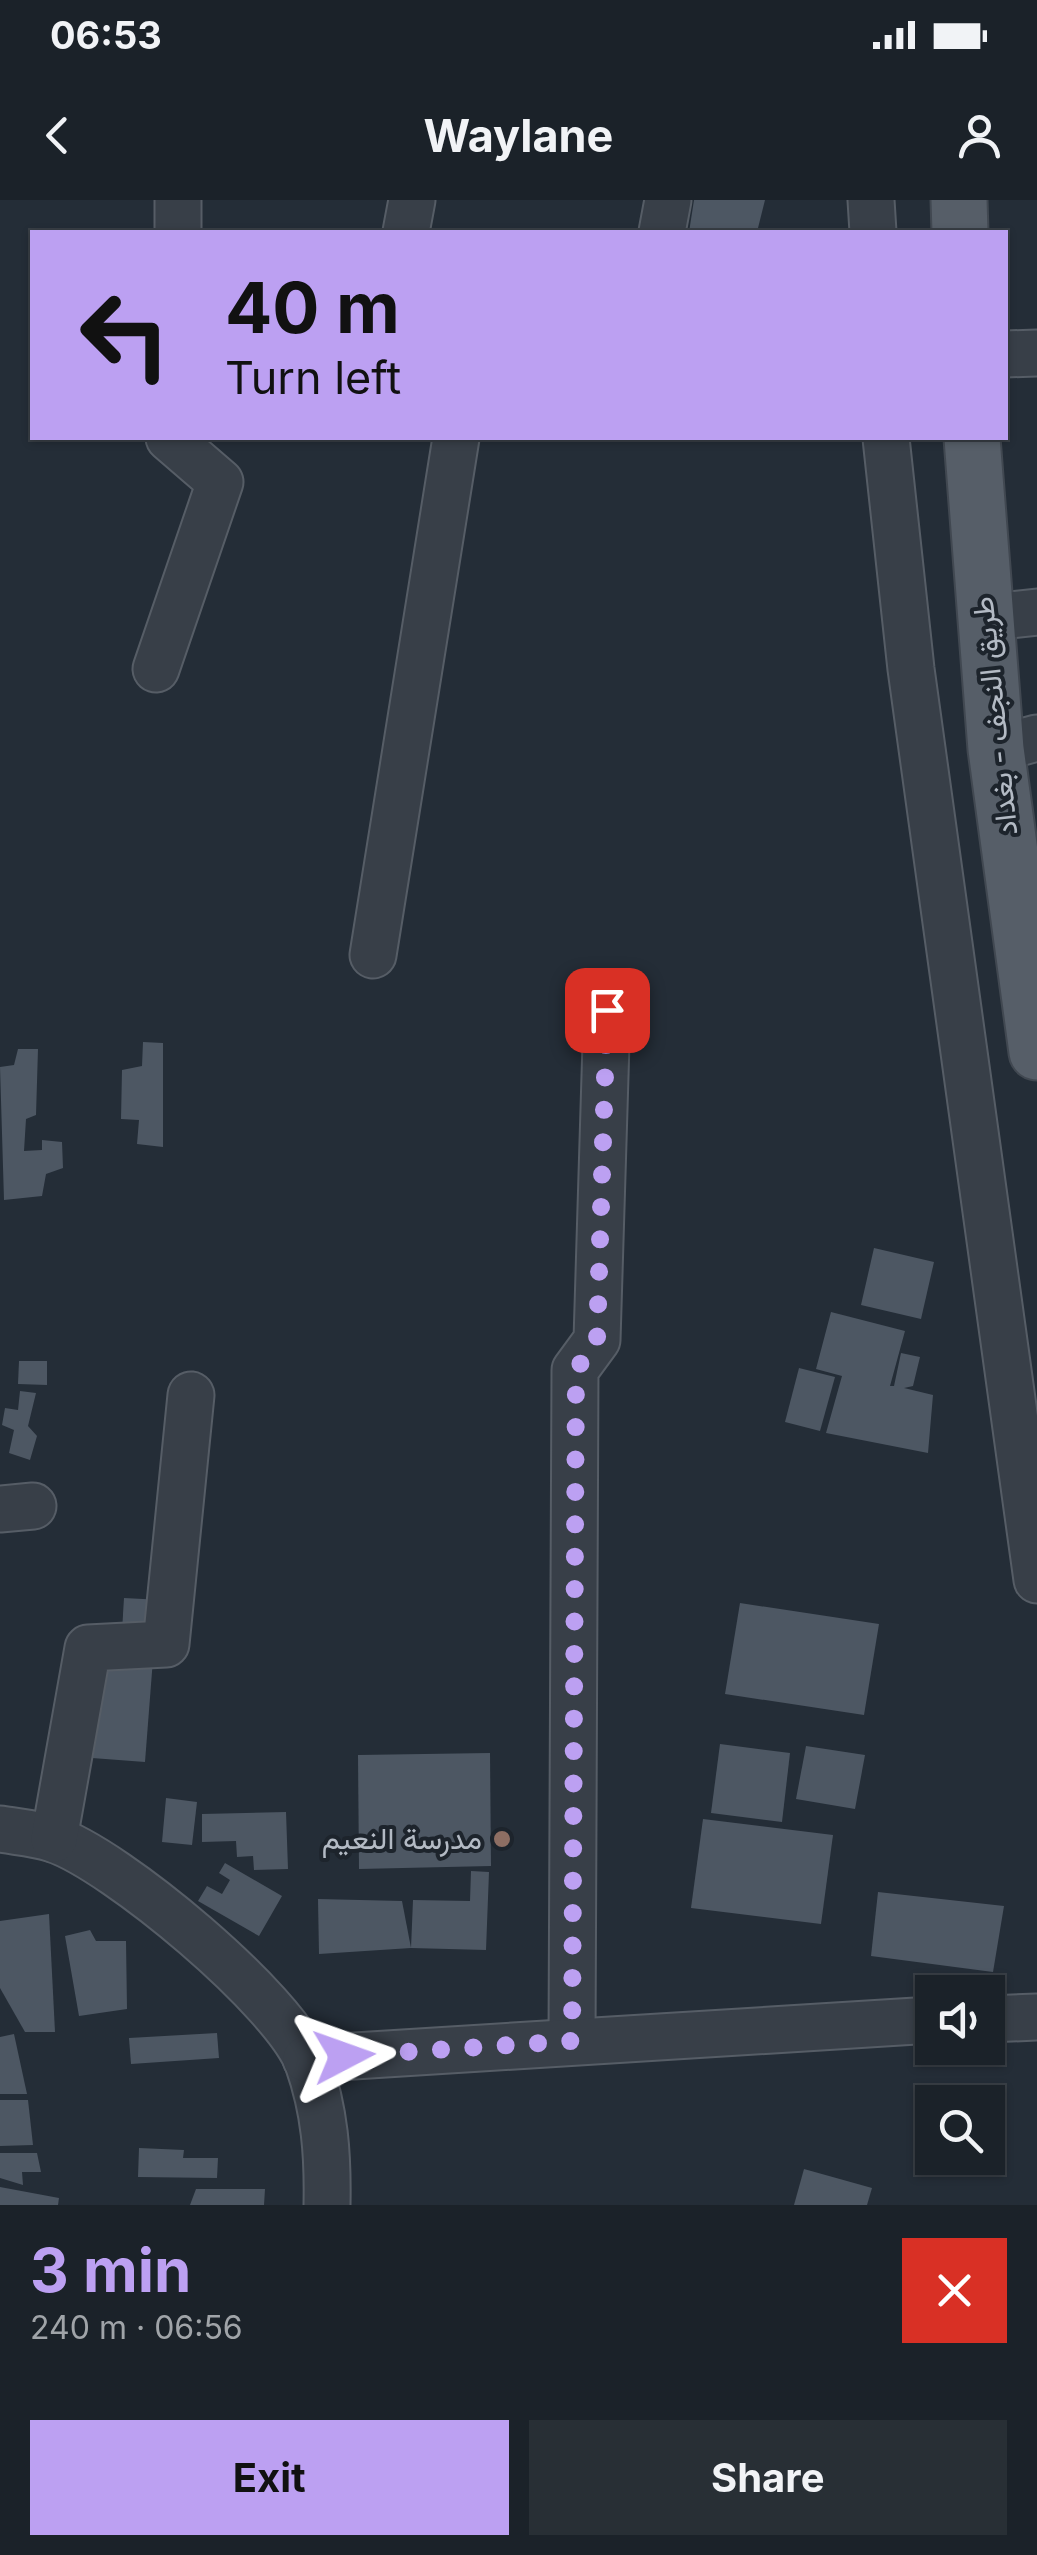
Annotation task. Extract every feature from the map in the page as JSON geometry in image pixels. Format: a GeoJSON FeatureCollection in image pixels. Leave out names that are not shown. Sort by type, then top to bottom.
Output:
{"type":"FeatureCollection","features":[{"type":"Feature","properties":{"kind":"main road"},"geometry":{"type":"LineString","coordinates":[[959,200],[960,230]]}},
{"type":"Feature","properties":{"kind":"main road","name":"طريق النجف - بغداد"},"geometry":{"type":"LineString","coordinates":[[972,440],[983,618],[1017,744],[1037,1052]]}},
{"type":"Feature","properties":{"kind":"street"},"geometry":{"type":"LineString","coordinates":[[178,200],[178,230]]}},
{"type":"Feature","properties":{"kind":"street"},"geometry":{"type":"LineString","coordinates":[[406,230],[412,200]]}},
{"type":"Feature","properties":{"kind":"street"},"geometry":{"type":"LineString","coordinates":[[662,230],[668,200]]}},
{"type":"Feature","properties":{"kind":"street"},"geometry":{"type":"LineString","coordinates":[[871,200],[873,230]]}},
{"type":"Feature","properties":{"kind":"street"},"geometry":{"type":"LineString","coordinates":[[1008,354],[1037,353]]}},
{"type":"Feature","properties":{"kind":"street"},"geometry":{"type":"LineString","coordinates":[[156,669],[220,482],[171,440]]}},
{"type":"Feature","properties":{"kind":"street"},"geometry":{"type":"LineString","coordinates":[[373,955],[456,440]]}},
{"type":"Feature","properties":{"kind":"street"},"geometry":{"type":"LineString","coordinates":[[886,440],[911,670],[1037,1580]]}},
{"type":"Feature","properties":{"kind":"street"},"geometry":{"type":"LineString","coordinates":[[983,618],[1037,612]]}},
{"type":"Feature","properties":{"kind":"street"},"geometry":{"type":"LineString","coordinates":[[572,2041],[576,1370],[597,1340],[607,1010]]}},
{"type":"Feature","properties":{"kind":"street"},"geometry":{"type":"LineString","coordinates":[[54,1839],[88,1648],[166,1644],[191,1395]]}},
{"type":"Feature","properties":{"kind":"street"},"geometry":{"type":"LineString","coordinates":[[0,1829],[54,1839],[136,1888],[255,1990],[306,2059],[328,2138],[327,2205]]}},
{"type":"Feature","properties":{"kind":"street"},"geometry":{"type":"LineString","coordinates":[[1005,2018],[1037,2016]]}},
{"type":"Feature","properties":{"kind":"street"},"geometry":{"type":"LineString","coordinates":[[306,2059],[915,2021]]}},
{"type":"Feature","properties":{"kind":"building"},"geometry":{"type":"Polygon","coordinates":[[[694,200],[765,200],[758,230],[689,230],[694,200]]]}},
{"type":"Feature","properties":{"kind":"building"},"geometry":{"type":"Polygon","coordinates":[[[143,1042],[163,1043],[163,1147],[137,1144],[139,1120],[121,1119],[122,1070],[142,1066],[143,1042]]]}},
{"type":"Feature","properties":{"kind":"building"},"geometry":{"type":"Polygon","coordinates":[[[18,1049],[38,1049],[36,1115],[26,1119],[24,1151],[42,1150],[42,1140],[62,1142],[63,1168],[46,1174],[42,1196],[4,1200],[0,1067],[14,1065],[18,1049]]]}},
{"type":"Feature","properties":{"kind":"building"},"geometry":{"type":"Polygon","coordinates":[[[874,1248],[934,1262],[921,1319],[861,1305],[874,1248]]]}},
{"type":"Feature","properties":{"kind":"building"},"geometry":{"type":"Polygon","coordinates":[[[831,1312],[905,1331],[890,1386],[894,1386],[901,1353],[920,1357],[913,1386],[904,1388],[933,1395],[928,1453],[826,1433],[842,1376],[816,1369],[831,1312]]]}},
{"type":"Feature","properties":{"kind":"building"},"geometry":{"type":"Polygon","coordinates":[[[19,1361],[47,1361],[47,1385],[18,1384],[19,1361]]]}},
{"type":"Feature","properties":{"kind":"building"},"geometry":{"type":"Polygon","coordinates":[[[799,1368],[835,1377],[820,1431],[785,1422],[799,1368]]]}},
{"type":"Feature","properties":{"kind":"building"},"geometry":{"type":"Polygon","coordinates":[[[20,1391],[36,1393],[28,1426],[37,1436],[30,1460],[9,1453],[14,1430],[2,1425],[5,1408],[18,1410],[20,1391]]]}},
{"type":"Feature","properties":{"kind":"building"},"geometry":{"type":"Polygon","coordinates":[[[124,1598],[162,1600],[160,1633],[122,1631],[124,1598]]]}},
{"type":"Feature","properties":{"kind":"building"},"geometry":{"type":"Polygon","coordinates":[[[740,1603],[879,1624],[864,1715],[725,1694],[740,1603]]]}},
{"type":"Feature","properties":{"kind":"building"},"geometry":{"type":"Polygon","coordinates":[[[99,1655],[153,1659],[145,1762],[92,1758],[99,1655]]]}},
{"type":"Feature","properties":{"kind":"building"},"geometry":{"type":"Polygon","coordinates":[[[720,1744],[790,1753],[782,1822],[711,1813],[720,1744]]]}},
{"type":"Feature","properties":{"kind":"building"},"geometry":{"type":"Polygon","coordinates":[[[806,1746],[865,1755],[855,1809],[796,1799],[806,1746]]]}},
{"type":"Feature","properties":{"kind":"building"},"geometry":{"type":"Polygon","coordinates":[[[490,1753],[491,1866],[359,1869],[358,1755],[490,1753]]]}},
{"type":"Feature","properties":{"kind":"building"},"geometry":{"type":"Polygon","coordinates":[[[166,1798],[197,1802],[192,1845],[162,1842],[166,1798]]]}},
{"type":"Feature","properties":{"kind":"building"},"geometry":{"type":"Polygon","coordinates":[[[286,1812],[288,1869],[254,1870],[253,1856],[237,1857],[236,1841],[202,1842],[202,1814],[286,1812]]]}},
{"type":"Feature","properties":{"kind":"building"},"geometry":{"type":"Polygon","coordinates":[[[703,1819],[833,1835],[821,1924],[691,1908],[703,1819]]]}},
{"type":"Feature","properties":{"kind":"building"},"geometry":{"type":"Polygon","coordinates":[[[225,1863],[282,1896],[259,1936],[198,1901],[207,1886],[222,1894],[230,1880],[219,1873],[225,1863]]]}},
{"type":"Feature","properties":{"kind":"building"},"geometry":{"type":"Polygon","coordinates":[[[471,1871],[489,1872],[486,1950],[411,1948],[413,1900],[470,1901],[471,1871]]]}},
{"type":"Feature","properties":{"kind":"building"},"geometry":{"type":"Polygon","coordinates":[[[878,1892],[1004,1906],[993,1972],[871,1956],[878,1892]]]}},
{"type":"Feature","properties":{"kind":"building"},"geometry":{"type":"Polygon","coordinates":[[[318,1899],[402,1901],[411,1948],[319,1954],[318,1899]]]}},
{"type":"Feature","properties":{"kind":"building"},"geometry":{"type":"Polygon","coordinates":[[[49,1914],[55,2032],[25,2032],[0,1988],[0,1921],[49,1914]]]}},
{"type":"Feature","properties":{"kind":"building"},"geometry":{"type":"Polygon","coordinates":[[[90,1930],[96,1941],[126,1941],[127,2009],[79,2016],[65,1936],[90,1930]]]}},
{"type":"Feature","properties":{"kind":"building"},"geometry":{"type":"Polygon","coordinates":[[[217,2033],[219,2058],[131,2064],[129,2038],[217,2033]]]}},
{"type":"Feature","properties":{"kind":"building"},"geometry":{"type":"Polygon","coordinates":[[[14,2034],[27,2094],[0,2094],[0,2037],[14,2034]]]}},
{"type":"Feature","properties":{"kind":"building"},"geometry":{"type":"Polygon","coordinates":[[[0,2100],[28,2100],[33,2145],[0,2146],[0,2100]]]}},
{"type":"Feature","properties":{"kind":"building"},"geometry":{"type":"Polygon","coordinates":[[[139,2148],[184,2150],[183,2158],[218,2158],[217,2178],[138,2177],[139,2148]]]}},
{"type":"Feature","properties":{"kind":"building"},"geometry":{"type":"Polygon","coordinates":[[[0,2153],[37,2153],[41,2172],[22,2172],[23,2185],[0,2178],[0,2153]]]}},
{"type":"Feature","properties":{"kind":"building"},"geometry":{"type":"Polygon","coordinates":[[[804,2169],[872,2188],[867,2205],[794,2205],[804,2169]]]}},
{"type":"Feature","properties":{"kind":"building"},"geometry":{"type":"Polygon","coordinates":[[[0,2187],[59,2198],[58,2205],[0,2205],[0,2187]]]}},
{"type":"Feature","properties":{"kind":"building"},"geometry":{"type":"Polygon","coordinates":[[[196,2189],[265,2189],[264,2205],[190,2205],[196,2189]]]}},
{"type":"Feature","properties":{"kind":"place","name":"مدرسة النعيم"},"geometry":{"type":"Point","coordinates":[502,1839]}},
{"type":"Feature","properties":{"kind":"route"},"geometry":{"type":"LineString","coordinates":[[344,2056],[572,2041],[576,1370],[597,1340],[607,1010]]}}]}
